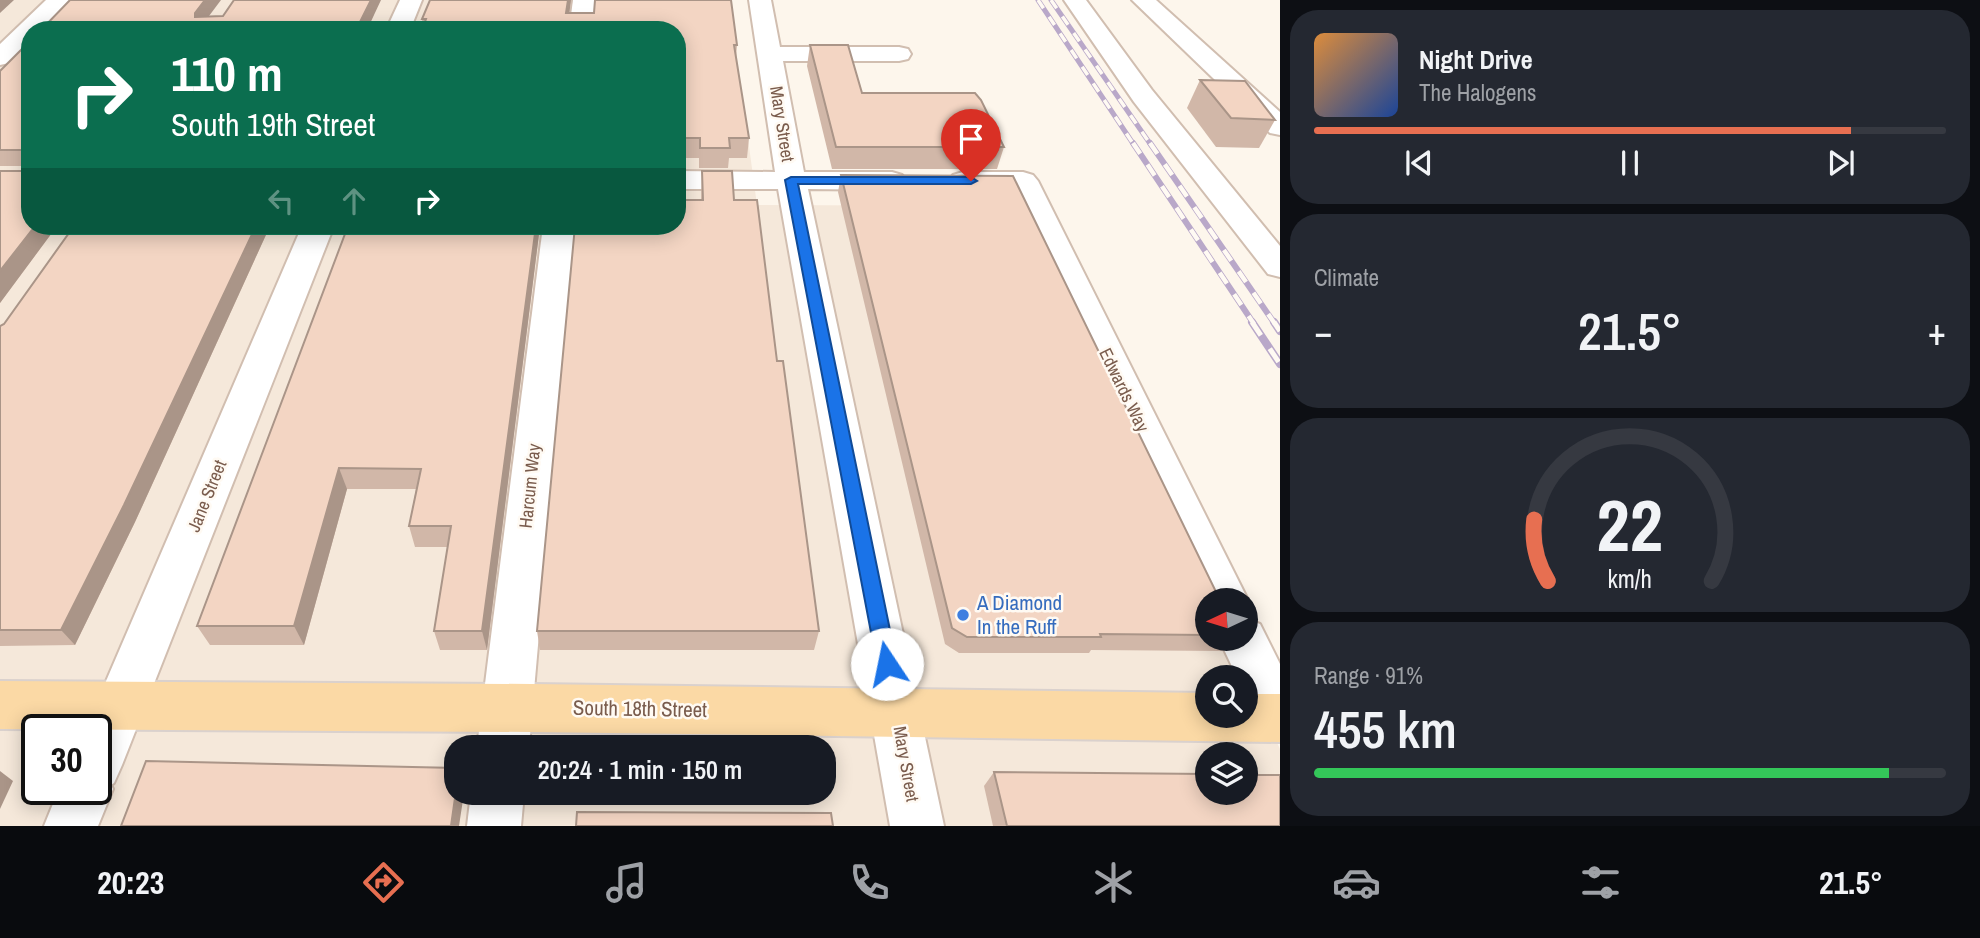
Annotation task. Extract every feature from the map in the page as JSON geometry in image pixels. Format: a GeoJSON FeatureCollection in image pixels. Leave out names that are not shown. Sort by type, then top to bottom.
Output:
{"type":"FeatureCollection","features":[{"type":"Feature","properties":{"kind":"main road","name":"South 18th Street"},"geometry":{"type":"LineString","coordinates":[[0,705],[121,705],[505,727],[896,712],[1280,717]]}},
{"type":"Feature","properties":{"kind":"street"},"geometry":{"type":"LineString","coordinates":[[38,21],[59,0]]}},
{"type":"Feature","properties":{"kind":"street"},"geometry":{"type":"LineString","coordinates":[[402,21],[411,0]]}},
{"type":"Feature","properties":{"kind":"street"},"geometry":{"type":"LineString","coordinates":[[582,21],[584,0]]}},
{"type":"Feature","properties":{"kind":"street","name":"Mary Street"},"geometry":{"type":"LineString","coordinates":[[760,0],[791,180],[917,826]]}},
{"type":"Feature","properties":{"kind":"street"},"geometry":{"type":"LineString","coordinates":[[1075,0],[1143,96],[1280,267]]}},
{"type":"Feature","properties":{"kind":"street"},"geometry":{"type":"LineString","coordinates":[[1143,0],[1280,127]]}},
{"type":"Feature","properties":{"kind":"street"},"geometry":{"type":"LineString","coordinates":[[0,58],[21,37]]}},
{"type":"Feature","properties":{"kind":"street"},"geometry":{"type":"LineString","coordinates":[[770,54],[899,54]]}},
{"type":"Feature","properties":{"kind":"street"},"geometry":{"type":"LineString","coordinates":[[686,180],[791,180]]}},
{"type":"Feature","properties":{"kind":"street","name":"Edwards Way"},"geometry":{"type":"LineString","coordinates":[[791,180],[1023,181],[1219,588]]}},
{"type":"Feature","properties":{"kind":"street","name":"Jane Street"},"geometry":{"type":"LineString","coordinates":[[112,727],[314,235]]}},
{"type":"Feature","properties":{"kind":"street","name":"Harcum Way"},"geometry":{"type":"LineString","coordinates":[[505,727],[558,235]]}},
{"type":"Feature","properties":{"kind":"street"},"geometry":{"type":"LineString","coordinates":[[1249,651],[1280,717]]}},
{"type":"Feature","properties":{"kind":"street"},"geometry":{"type":"LineString","coordinates":[[71,826],[80,805]]}},
{"type":"Feature","properties":{"kind":"street"},"geometry":{"type":"LineString","coordinates":[[494,826],[497,805]]}},
{"type":"Feature","properties":{"kind":"shaded area"},"geometry":{"type":"Polygon","coordinates":[[[0,0],[729,0],[757,205],[1021,206],[1202,588],[1195,588],[1195,651],[1233,651],[1240,665],[1195,665],[1195,728],[1258,728],[1258,703],[1280,749],[1280,826],[0,826],[0,0]]]}},
{"type":"Feature","properties":{"kind":"building"},"geometry":{"type":"Polygon","coordinates":[[[70,0],[205,0],[195,17],[223,16],[234,0],[371,0],[360,21],[50,21],[70,0]]]}},
{"type":"Feature","properties":{"kind":"building"},"geometry":{"type":"Polygon","coordinates":[[[430,0],[568,0],[566,13],[594,13],[595,0],[731,0],[737,45],[734,45],[749,138],[729,138],[730,148],[700,148],[700,138],[686,138],[686,21],[422,19],[430,0]]]}},
{"type":"Feature","properties":{"kind":"building"},"geometry":{"type":"Polygon","coordinates":[[[810,45],[848,45],[862,93],[975,93],[1004,147],[836,147],[810,45]]]}},
{"type":"Feature","properties":{"kind":"building"},"geometry":{"type":"Polygon","coordinates":[[[21,50],[21,150],[0,150],[0,71],[21,50]]]}},
{"type":"Feature","properties":{"kind":"building"},"geometry":{"type":"Polygon","coordinates":[[[1200,80],[1245,81],[1275,120],[1231,118],[1200,80]]]}},
{"type":"Feature","properties":{"kind":"building"},"geometry":{"type":"Polygon","coordinates":[[[0,171],[21,171],[21,235],[28,235],[0,271],[0,171]]]}},
{"type":"Feature","properties":{"kind":"building"},"geometry":{"type":"Polygon","coordinates":[[[702,171],[732,171],[734,200],[757,200],[777,361],[783,361],[819,631],[537,631],[574,235],[686,235],[686,200],[703,200],[702,171]]]}},
{"type":"Feature","properties":{"kind":"building"},"geometry":{"type":"Polygon","coordinates":[[[841,175],[1013,176],[1214,588],[1195,588],[1195,635],[967,637],[952,628],[841,175]]]}},
{"type":"Feature","properties":{"kind":"building"},"geometry":{"type":"Polygon","coordinates":[[[68,235],[252,235],[124,505],[61,630],[0,630],[0,326],[68,235]]]}},
{"type":"Feature","properties":{"kind":"building"},"geometry":{"type":"Polygon","coordinates":[[[345,235],[535,235],[482,631],[434,631],[451,526],[409,526],[421,469],[339,468],[294,626],[197,626],[345,235]]]}},
{"type":"Feature","properties":{"kind":"building"},"geometry":{"type":"Polygon","coordinates":[[[146,761],[444,768],[444,805],[454,805],[451,826],[121,826],[146,761]]]}},
{"type":"Feature","properties":{"kind":"building"},"geometry":{"type":"Polygon","coordinates":[[[994,772],[1195,774],[1195,805],[1258,805],[1258,775],[1280,775],[1280,826],[1007,826],[994,772]]]}},
{"type":"Feature","properties":{"kind":"building"},"geometry":{"type":"Polygon","coordinates":[[[577,812],[831,813],[833,826],[576,826],[577,812]]]}},
{"type":"Feature","properties":{"kind":"railway"},"geometry":{"type":"LineString","coordinates":[[1038,0],[1134,145]]}},
{"type":"Feature","properties":{"kind":"railway"},"geometry":{"type":"LineString","coordinates":[[1051,0],[1151,145]]}},
{"type":"Feature","properties":{"kind":"railway"},"geometry":{"type":"LineString","coordinates":[[1133,143],[1254,324]]}},
{"type":"Feature","properties":{"kind":"railway"},"geometry":{"type":"LineString","coordinates":[[1150,143],[1275,324]]}},
{"type":"Feature","properties":{"kind":"railway"},"geometry":{"type":"LineString","coordinates":[[1252,322],[1280,364]]}},
{"type":"Feature","properties":{"kind":"railway"},"geometry":{"type":"LineString","coordinates":[[1274,322],[1280,331]]}},
{"type":"Feature","properties":{"kind":"place","name":"A Diamond In the Ruff"},"geometry":{"type":"Point","coordinates":[963,615]}},
{"type":"Feature","properties":{"kind":"route"},"geometry":{"type":"LineString","coordinates":[[887,664],[791,180],[971,181]]}}]}
